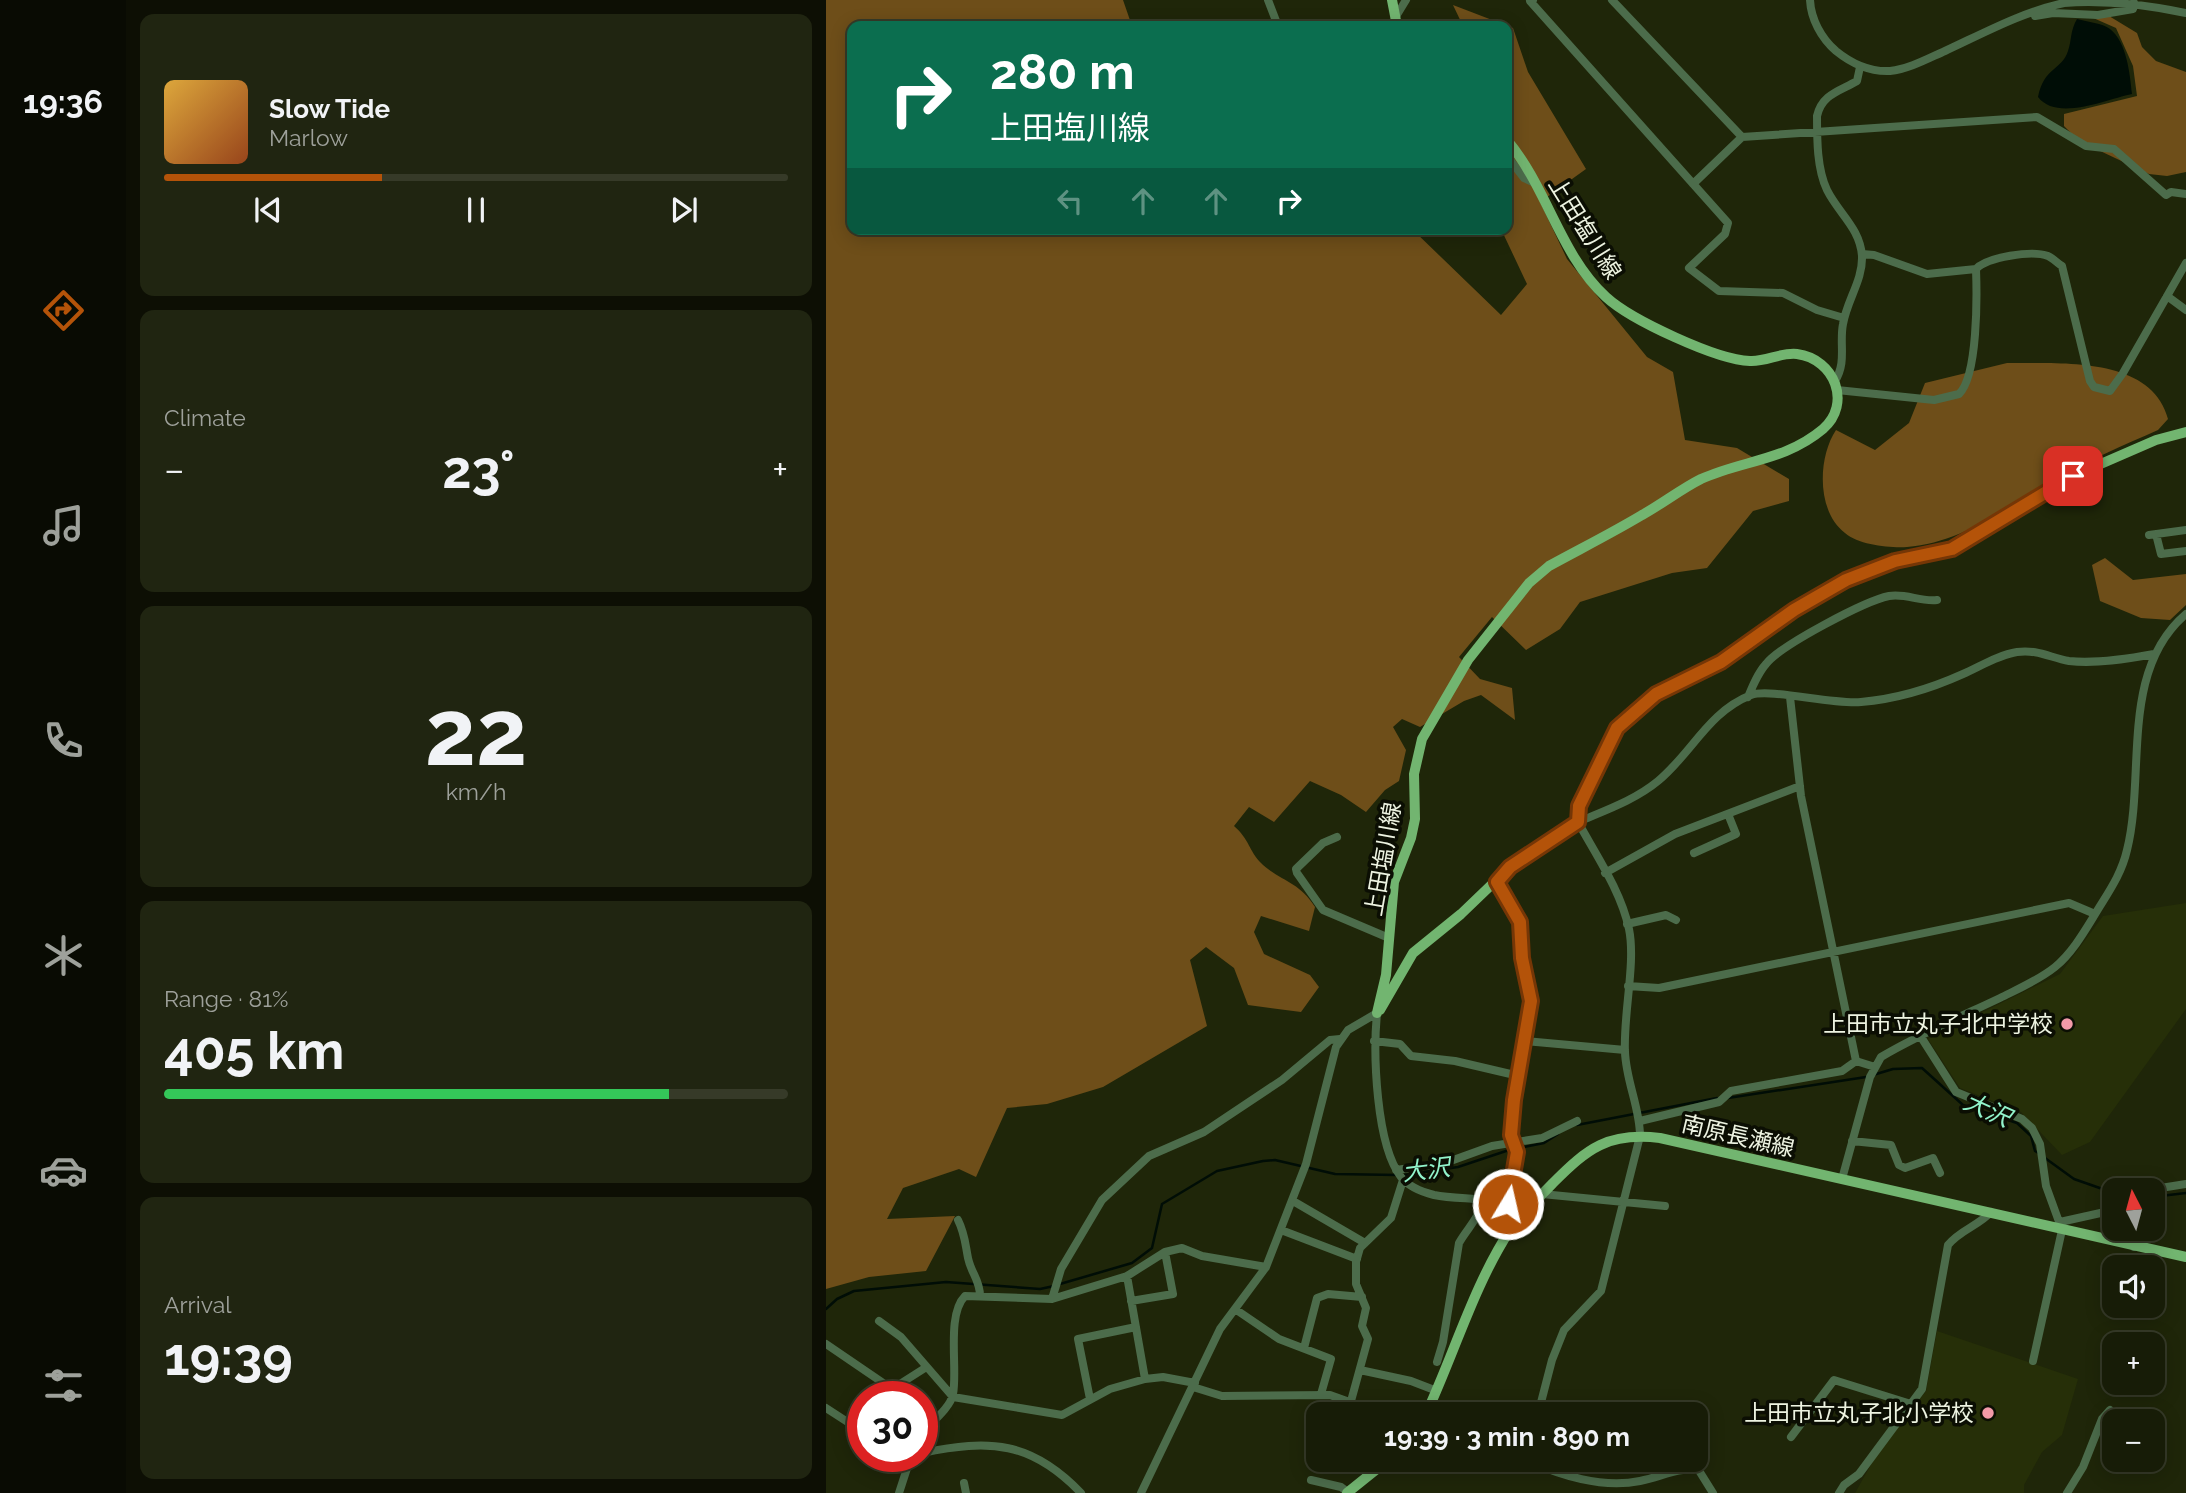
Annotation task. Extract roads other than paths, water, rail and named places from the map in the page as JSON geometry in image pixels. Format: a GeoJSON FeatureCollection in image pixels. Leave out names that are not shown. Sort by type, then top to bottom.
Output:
{"type":"FeatureCollection","features":[{"type":"Feature","properties":{"kind":"main road"},"geometry":{"type":"LineString","coordinates":[[1392,0],[1396,21]]}},
{"type":"Feature","properties":{"kind":"main road","name":"上田塩川線"},"geometry":{"type":"LineString","coordinates":[[1377,1013],[1386,975],[1394,882],[1412,838],[1415,819],[1414,774],[1422,739],[1468,660],[1529,583],[1549,566],[1699,480],[1763,461],[1798,446],[1824,428],[1838,406],[1836,386],[1824,368],[1806,357],[1784,355],[1760,361],[1733,358],[1667,333],[1623,310],[1605,296],[1574,255],[1535,183],[1512,148]]}},
{"type":"Feature","properties":{"kind":"main road"},"geometry":{"type":"LineString","coordinates":[[1377,1013],[1384,1006],[1413,953],[1497,882],[1510,867],[1578,822],[1579,806],[1617,728],[1656,694],[1721,662],[1794,610],[1846,580],[1895,561],[1952,549],[2073,476],[2156,440],[2186,432]]}},
{"type":"Feature","properties":{"kind":"main road","name":"南原長瀬線"},"geometry":{"type":"LineString","coordinates":[[1432,1402],[1483,1282],[1510,1231],[1524,1212],[1579,1156],[1614,1139],[1640,1136],[2061,1226],[2134,1247],[2186,1257]]}},
{"type":"Feature","properties":{"kind":"main road"},"geometry":{"type":"LineString","coordinates":[[1348,1492],[1373,1472]]}},
{"type":"Feature","properties":{"kind":"street"},"geometry":{"type":"LineString","coordinates":[[1268,0],[1276,21]]}},
{"type":"Feature","properties":{"kind":"street"},"geometry":{"type":"LineString","coordinates":[[1396,21],[1406,0]]}},
{"type":"Feature","properties":{"kind":"street"},"geometry":{"type":"LineString","coordinates":[[1533,0],[1530,1],[1728,223],[1725,234],[1689,268],[1719,291],[1783,293],[1817,310],[1844,318]]}},
{"type":"Feature","properties":{"kind":"street"},"geometry":{"type":"LineString","coordinates":[[1612,0],[1742,137]]}},
{"type":"Feature","properties":{"kind":"street"},"geometry":{"type":"LineString","coordinates":[[1810,0],[1810,11],[1822,37],[1860,67],[1891,71],[1911,66],[2031,12],[2067,2],[2134,3],[2186,13]]}},
{"type":"Feature","properties":{"kind":"street"},"geometry":{"type":"LineString","coordinates":[[2031,12],[2034,16],[2053,13],[2098,15],[2133,9],[2134,3]]}},
{"type":"Feature","properties":{"kind":"street"},"geometry":{"type":"LineString","coordinates":[[1860,67],[1857,81],[1832,93],[1819,107],[1817,134],[1826,188],[1853,225],[1862,254],[1860,274],[1844,318],[1843,364],[1836,386],[1934,400],[1959,394],[1969,375],[1978,295],[1976,269]]}},
{"type":"Feature","properties":{"kind":"street"},"geometry":{"type":"LineString","coordinates":[[1693,184],[1742,137],[2036,117],[2086,146],[2114,149],[2165,195],[2171,192],[2186,194]]}},
{"type":"Feature","properties":{"kind":"street"},"geometry":{"type":"LineString","coordinates":[[1512,162],[1524,178],[1535,183]]}},
{"type":"Feature","properties":{"kind":"street"},"geometry":{"type":"LineString","coordinates":[[1862,254],[1874,255],[1927,274],[1976,269],[1994,258],[2040,255],[2051,257],[2062,266],[2090,381],[2100,390],[2110,391],[2116,386],[2186,263]]}},
{"type":"Feature","properties":{"kind":"street"},"geometry":{"type":"LineString","coordinates":[[2167,296],[2186,310]]}},
{"type":"Feature","properties":{"kind":"street"},"geometry":{"type":"LineString","coordinates":[[2186,530],[2153,534],[2161,554],[2186,551]]}},
{"type":"Feature","properties":{"kind":"street"},"geometry":{"type":"LineString","coordinates":[[1748,697],[1768,661],[1844,613],[1886,597],[1901,595],[1924,601],[1937,600]]}},
{"type":"Feature","properties":{"kind":"street"},"geometry":{"type":"LineString","coordinates":[[1842,1179],[1875,1067],[1881,1057],[2031,983],[2056,967],[2120,874],[2136,793],[2139,723],[2154,654],[2166,635],[2186,614]]}},
{"type":"Feature","properties":{"kind":"street"},"geometry":{"type":"LineString","coordinates":[[1541,1402],[1552,1360],[1564,1330],[1601,1291],[1640,1136],[1640,1121],[1628,1080],[1625,1050],[1627,924],[1605,873],[1578,822],[1629,800],[1658,781],[1681,758],[1705,726],[1731,705],[1748,697],[1765,693],[1841,704],[1921,690],[2003,655],[2019,652],[2038,651],[2068,661],[2128,659],[2154,654]]}},
{"type":"Feature","properties":{"kind":"street"},"geometry":{"type":"LineString","coordinates":[[1790,697],[1800,786],[1856,1061]]}},
{"type":"Feature","properties":{"kind":"street"},"geometry":{"type":"LineString","coordinates":[[1605,873],[1675,834],[1800,786]]}},
{"type":"Feature","properties":{"kind":"street"},"geometry":{"type":"LineString","coordinates":[[1694,853],[1736,834],[1728,814]]}},
{"type":"Feature","properties":{"kind":"street"},"geometry":{"type":"LineString","coordinates":[[1337,837],[1322,843],[1296,869],[1297,873],[1323,910],[1389,938]]}},
{"type":"Feature","properties":{"kind":"street"},"geometry":{"type":"LineString","coordinates":[[1497,882],[1520,922],[1522,958],[1531,1001],[1511,1135],[1517,1152],[1508,1204]]}},
{"type":"Feature","properties":{"kind":"street"},"geometry":{"type":"LineString","coordinates":[[1628,986],[1659,988],[2069,902],[2095,914]]}},
{"type":"Feature","properties":{"kind":"street"},"geometry":{"type":"LineString","coordinates":[[1627,924],[1667,915],[1676,920]]}},
{"type":"Feature","properties":{"kind":"street"},"geometry":{"type":"LineString","coordinates":[[1141,1493],[1220,1329],[1266,1267],[1293,1201],[1340,1039],[1348,1030],[1377,1013]]}},
{"type":"Feature","properties":{"kind":"street"},"geometry":{"type":"LineString","coordinates":[[1377,1013],[1374,1041],[1377,1086],[1388,1147],[1396,1170],[1403,1180],[1415,1189],[1435,1195],[1508,1204],[1524,1212]]}},
{"type":"Feature","properties":{"kind":"street"},"geometry":{"type":"LineString","coordinates":[[1921,1037],[1956,1092],[2022,1119],[2032,1128],[2040,1144],[2046,1186],[2061,1226],[2033,1361]]}},
{"type":"Feature","properties":{"kind":"street"},"geometry":{"type":"LineString","coordinates":[[1052,1299],[1061,1269],[1102,1200],[1149,1156],[1204,1132],[1282,1080],[1330,1040],[1340,1039]]}},
{"type":"Feature","properties":{"kind":"street"},"geometry":{"type":"LineString","coordinates":[[1374,1041],[1400,1044],[1411,1056],[1455,1061],[1518,1076]]}},
{"type":"Feature","properties":{"kind":"street"},"geometry":{"type":"LineString","coordinates":[[1525,1041],[1625,1050]]}},
{"type":"Feature","properties":{"kind":"street"},"geometry":{"type":"LineString","coordinates":[[1856,1061],[1875,1067]]}},
{"type":"Feature","properties":{"kind":"street"},"geometry":{"type":"LineString","coordinates":[[1640,1121],[1719,1102],[1731,1091],[1842,1070],[1856,1061]]}},
{"type":"Feature","properties":{"kind":"street"},"geometry":{"type":"LineString","coordinates":[[1396,1170],[1445,1163],[1513,1142],[1542,1138],[1577,1121]]}},
{"type":"Feature","properties":{"kind":"street"},"geometry":{"type":"LineString","coordinates":[[1852,1141],[1891,1145],[1899,1165],[1905,1168],[1933,1158],[1940,1172]]}},
{"type":"Feature","properties":{"kind":"street"},"geometry":{"type":"LineString","coordinates":[[879,1321],[901,1338],[953,1397],[1062,1415],[1090,1399],[1145,1379],[1163,1377],[1222,1396],[1321,1394],[1351,1401],[1368,1339],[1362,1326],[1366,1308],[1356,1284],[1357,1259],[1365,1243],[1391,1218],[1403,1180]]}},
{"type":"Feature","properties":{"kind":"street"},"geometry":{"type":"LineString","coordinates":[[2165,1187],[2186,1184]]}},
{"type":"Feature","properties":{"kind":"street"},"geometry":{"type":"LineString","coordinates":[[1542,1194],[1665,1206]]}},
{"type":"Feature","properties":{"kind":"street"},"geometry":{"type":"LineString","coordinates":[[1437,1362],[1443,1342],[1459,1243],[1467,1229],[1479,1217],[1482,1200]]}},
{"type":"Feature","properties":{"kind":"street"},"geometry":{"type":"LineString","coordinates":[[1293,1201],[1365,1243]]}},
{"type":"Feature","properties":{"kind":"street"},"geometry":{"type":"LineString","coordinates":[[1839,1493],[1844,1485],[1859,1474],[1922,1389],[1948,1245],[1957,1234],[1978,1225],[1991,1212]]}},
{"type":"Feature","properties":{"kind":"street"},"geometry":{"type":"LineString","coordinates":[[2061,1226],[2102,1214]]}},
{"type":"Feature","properties":{"kind":"street"},"geometry":{"type":"LineString","coordinates":[[958,1220],[967,1237],[968,1257],[980,1282],[980,1296]]}},
{"type":"Feature","properties":{"kind":"street"},"geometry":{"type":"LineString","coordinates":[[1281,1230],[1357,1259]]}},
{"type":"Feature","properties":{"kind":"street"},"geometry":{"type":"LineString","coordinates":[[2134,1247],[2135,1241]]}},
{"type":"Feature","properties":{"kind":"street"},"geometry":{"type":"LineString","coordinates":[[938,1414],[953,1397],[959,1305],[965,1296],[1052,1299],[1127,1276],[1165,1252],[1182,1248],[1202,1256],[1266,1267]]}},
{"type":"Feature","properties":{"kind":"street"},"geometry":{"type":"LineString","coordinates":[[1131,1301],[1173,1294],[1165,1252]]}},
{"type":"Feature","properties":{"kind":"street"},"geometry":{"type":"LineString","coordinates":[[1127,1276],[1145,1379]]}},
{"type":"Feature","properties":{"kind":"street"},"geometry":{"type":"LineString","coordinates":[[1304,1349],[1317,1298],[1328,1294],[1362,1297]]}},
{"type":"Feature","properties":{"kind":"street"},"geometry":{"type":"LineString","coordinates":[[1235,1309],[1279,1339],[1331,1359],[1321,1394]]}},
{"type":"Feature","properties":{"kind":"street"},"geometry":{"type":"LineString","coordinates":[[1090,1399],[1078,1339],[1136,1327]]}},
{"type":"Feature","properties":{"kind":"street"},"geometry":{"type":"LineString","coordinates":[[826,1344],[892,1389],[925,1368]]}},
{"type":"Feature","properties":{"kind":"street"},"geometry":{"type":"LineString","coordinates":[[1360,1370],[1410,1381],[1437,1391]]}},
{"type":"Feature","properties":{"kind":"street"},"geometry":{"type":"LineString","coordinates":[[1791,1437],[1834,1380],[1911,1404]]}},
{"type":"Feature","properties":{"kind":"street"},"geometry":{"type":"LineString","coordinates":[[826,1408],[847,1422]]}},
{"type":"Feature","properties":{"kind":"street"},"geometry":{"type":"LineString","coordinates":[[2067,1493],[2083,1467],[2102,1419]]}},
{"type":"Feature","properties":{"kind":"street"},"geometry":{"type":"LineString","coordinates":[[938,1451],[974,1445],[1024,1452],[1058,1469],[1081,1493]]}},
{"type":"Feature","properties":{"kind":"street"},"geometry":{"type":"LineString","coordinates":[[1559,1472],[1606,1489],[1683,1468],[1698,1469],[1713,1493]]}},
{"type":"Feature","properties":{"kind":"street"},"geometry":{"type":"LineString","coordinates":[[899,1493],[906,1472]]}},
{"type":"Feature","properties":{"kind":"street"},"geometry":{"type":"LineString","coordinates":[[1311,1480],[1348,1492]]}},
{"type":"Feature","properties":{"kind":"street"},"geometry":{"type":"LineString","coordinates":[[964,1483],[967,1493]]}},
{"type":"Feature","properties":{"kind":"waterway","name":"大沢"},"geometry":{"type":"LineString","coordinates":[[1873,1075],[1893,1069],[1922,1068],[1963,1105],[2017,1123],[2031,1136],[2035,1151],[2040,1154]]}},
{"type":"Feature","properties":{"kind":"waterway","name":"大沢"},"geometry":{"type":"LineString","coordinates":[[1728,1098],[1866,1077]]}},
{"type":"Feature","properties":{"kind":"waterway","name":"大沢"},"geometry":{"type":"LineString","coordinates":[[1577,1125],[1717,1098]]}},
{"type":"Feature","properties":{"kind":"waterway","name":"大沢"},"geometry":{"type":"LineString","coordinates":[[1519,1148],[1544,1143],[1558,1134]]}},
{"type":"Feature","properties":{"kind":"waterway","name":"大沢"},"geometry":{"type":"LineString","coordinates":[[1404,1175],[1458,1167],[1512,1149]]}},
{"type":"Feature","properties":{"kind":"waterway","name":"大沢"},"geometry":{"type":"LineString","coordinates":[[2045,1158],[2074,1179],[2102,1189]]}},
{"type":"Feature","properties":{"kind":"waterway","name":"大沢"},"geometry":{"type":"LineString","coordinates":[[1060,1284],[1132,1263],[1152,1248],[1162,1204],[1217,1171],[1275,1160],[1335,1174],[1397,1175]]}},
{"type":"Feature","properties":{"kind":"waterway","name":"大沢"},"geometry":{"type":"LineString","coordinates":[[2165,1195],[2186,1193]]}},
{"type":"Feature","properties":{"kind":"waterway","name":"大沢"},"geometry":{"type":"LineString","coordinates":[[826,1309],[837,1299],[854,1291],[946,1282],[1040,1289],[1054,1286]]}},
{"type":"Feature","properties":{"kind":"place","name":"上田市立丸子北中学校"},"geometry":{"type":"Point","coordinates":[2067,1024]}},
{"type":"Feature","properties":{"kind":"place","name":"上田市立丸子北小学校"},"geometry":{"type":"Point","coordinates":[1988,1413]}}]}
